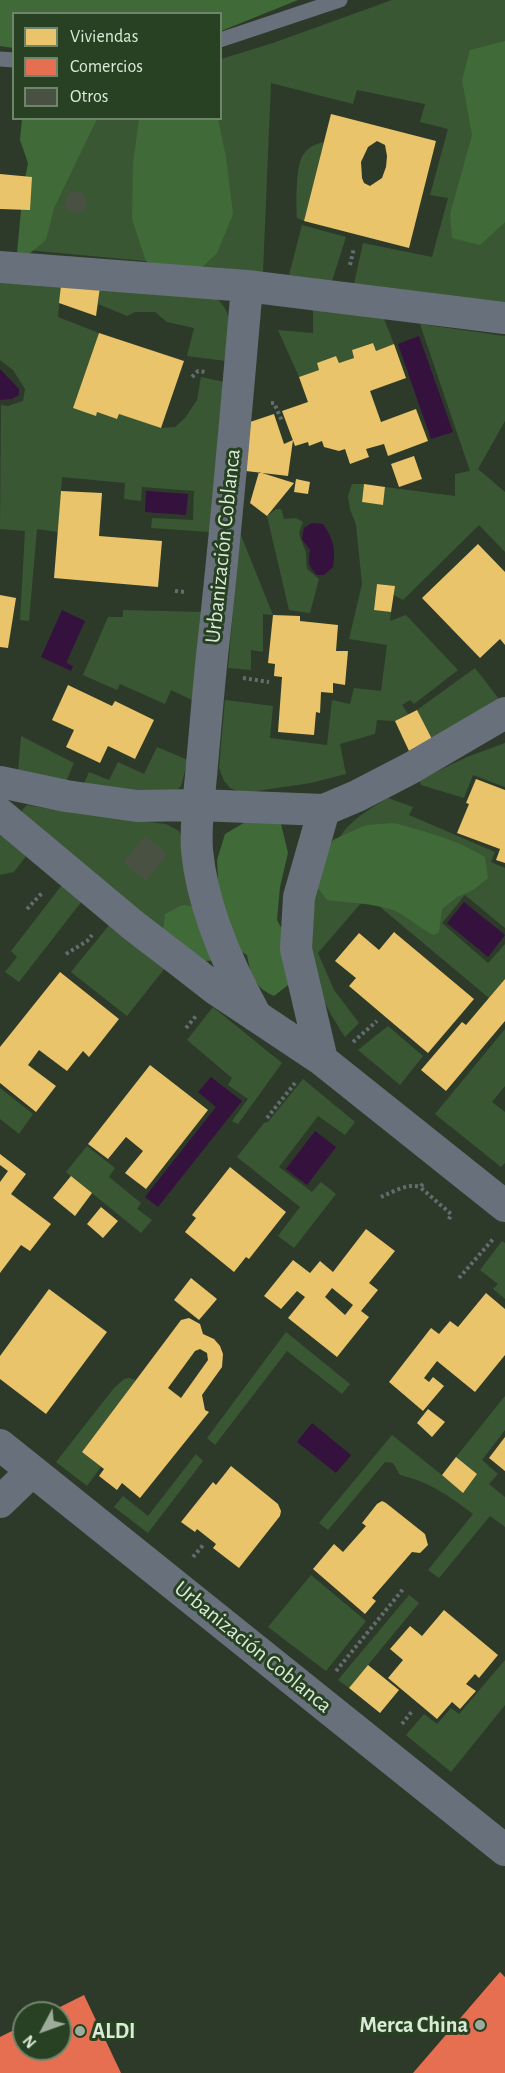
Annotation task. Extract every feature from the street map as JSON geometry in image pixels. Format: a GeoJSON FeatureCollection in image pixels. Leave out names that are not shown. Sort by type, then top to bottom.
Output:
{"type":"FeatureCollection","features":[{"type":"Feature","properties":{"kind":"street"},"geometry":{"type":"LineString","coordinates":[[0,267],[248,286],[505,318]]}},
{"type":"Feature","properties":{"kind":"street","name":"Urbanización Coblanca"},"geometry":{"type":"LineString","coordinates":[[248,286],[228,512],[210,672],[198,805],[197,850],[207,899],[240,986],[256,1016]]}},
{"type":"Feature","properties":{"kind":"street"},"geometry":{"type":"LineString","coordinates":[[0,782],[66,796],[137,806],[198,805],[324,810],[411,768],[505,713]]}},
{"type":"Feature","properties":{"kind":"street"},"geometry":{"type":"LineString","coordinates":[[318,1058],[296,949],[299,897],[324,810]]}},
{"type":"Feature","properties":{"kind":"street","name":"Urbanización Coblanca"},"geometry":{"type":"LineString","coordinates":[[0,813],[134,926],[202,979],[318,1058],[505,1206]]}},
{"type":"Feature","properties":{"kind":"street","name":"Urbanización Coblanca"},"geometry":{"type":"LineString","coordinates":[[0,1445],[505,1850]]}},
{"type":"Feature","properties":{"kind":"street"},"geometry":{"type":"LineString","coordinates":[[0,1502],[32,1471]]}},
{"type":"Feature","properties":{"kind":"lane"},"geometry":{"type":"LineString","coordinates":[[222,39],[340,0]]}},
{"type":"Feature","properties":{"kind":"path"},"geometry":{"type":"LineString","coordinates":[[267,1118],[318,1058]]}},
{"type":"Feature","properties":{"kind":"path"},"geometry":{"type":"LineString","coordinates":[[381,1197],[398,1189],[414,1185],[420,1187]]}},
{"type":"Feature","properties":{"kind":"path"},"geometry":{"type":"LineString","coordinates":[[459,1278],[496,1236]]}},
{"type":"Feature","properties":{"kind":"path"},"geometry":{"type":"LineString","coordinates":[[315,1696],[405,1588]]}},
{"type":"Feature","properties":{"kind":"green space"},"geometry":{"type":"Polygon","coordinates":[[[0,0],[298,0],[222,31],[222,12],[12,12],[12,48],[0,46],[0,0]]]}},
{"type":"Feature","properties":{"kind":"green space"},"geometry":{"type":"Polygon","coordinates":[[[392,0],[505,0],[505,304],[354,284],[363,243],[432,257],[448,198],[430,195],[448,129],[420,122],[425,104],[357,90],[353,104],[271,83],[263,272],[27,250],[36,120],[222,120],[222,59],[273,43],[392,0]]]}},
{"type":"Feature","properties":{"kind":"green space"},"geometry":{"type":"Polygon","coordinates":[[[505,41],[505,222],[480,245],[452,238],[450,214],[472,135],[462,80],[470,50],[505,41]]]}},
{"type":"Feature","properties":{"kind":"green space"},"geometry":{"type":"Polygon","coordinates":[[[22,120],[97,120],[54,208],[46,240],[23,259],[17,253],[23,189],[28,163],[20,140],[22,120]]]}},
{"type":"Feature","properties":{"kind":"green space"},"geometry":{"type":"Polygon","coordinates":[[[139,120],[218,120],[226,157],[233,214],[217,253],[194,275],[162,273],[146,261],[132,219],[133,163],[139,120]]]}},
{"type":"Feature","properties":{"kind":"green space"},"geometry":{"type":"Polygon","coordinates":[[[324,142],[304,221],[297,218],[299,164],[307,150],[324,142]]]}},
{"type":"Feature","properties":{"kind":"green space"},"geometry":{"type":"Polygon","coordinates":[[[302,225],[346,237],[332,281],[289,275],[302,225]]]}},
{"type":"Feature","properties":{"kind":"green space"},"geometry":{"type":"Polygon","coordinates":[[[0,280],[61,285],[58,317],[99,333],[73,408],[96,415],[97,412],[117,419],[119,414],[161,428],[175,427],[185,418],[197,400],[201,377],[224,382],[210,532],[151,528],[152,518],[193,520],[194,491],[142,487],[141,501],[124,499],[125,483],[62,477],[58,532],[37,529],[29,621],[20,620],[25,531],[0,529],[1,405],[8,406],[23,401],[25,389],[13,370],[0,360],[0,280]]]}},
{"type":"Feature","properties":{"kind":"green space"},"geometry":{"type":"Polygon","coordinates":[[[100,287],[214,296],[226,310],[228,318],[226,361],[187,356],[194,328],[167,322],[155,312],[135,312],[127,316],[98,304],[100,287]]]}},
{"type":"Feature","properties":{"kind":"green space"},"geometry":{"type":"Polygon","coordinates":[[[313,309],[384,319],[394,344],[376,351],[373,343],[352,350],[354,358],[339,363],[335,356],[317,363],[319,370],[299,377],[278,330],[313,333],[313,309]]]}},
{"type":"Feature","properties":{"kind":"green space"},"geometry":{"type":"Polygon","coordinates":[[[420,324],[505,336],[505,421],[478,469],[505,492],[505,552],[479,525],[403,600],[394,595],[394,586],[377,584],[374,609],[391,612],[390,621],[406,615],[458,670],[414,704],[410,700],[402,705],[408,714],[395,721],[377,720],[375,734],[340,744],[346,774],[311,783],[243,793],[230,788],[224,781],[219,768],[225,700],[273,706],[270,738],[327,745],[332,700],[350,704],[354,688],[381,691],[387,645],[349,639],[362,584],[356,525],[348,496],[352,484],[364,484],[362,502],[383,505],[385,487],[455,496],[455,474],[470,471],[420,324]]]}},
{"type":"Feature","properties":{"kind":"green space"},"geometry":{"type":"Polygon","coordinates":[[[276,509],[281,509],[284,519],[296,518],[303,522],[300,536],[306,552],[307,569],[319,579],[310,613],[289,610],[267,516],[276,509]]]}},
{"type":"Feature","properties":{"kind":"green space"},"geometry":{"type":"Polygon","coordinates":[[[240,533],[273,615],[263,614],[263,652],[251,650],[251,670],[228,668],[240,533]]]}},
{"type":"Feature","properties":{"kind":"green space"},"geometry":{"type":"Polygon","coordinates":[[[123,610],[202,612],[194,701],[171,690],[165,704],[120,684],[117,690],[83,675],[108,617],[123,617],[123,610]]]}},
{"type":"Feature","properties":{"kind":"green space"},"geometry":{"type":"Polygon","coordinates":[[[475,668],[499,699],[432,739],[417,710],[475,668]]]}},
{"type":"Feature","properties":{"kind":"green space"},"geometry":{"type":"Polygon","coordinates":[[[21,736],[74,763],[65,784],[18,772],[21,736]]]}},
{"type":"Feature","properties":{"kind":"green space"},"geometry":{"type":"Polygon","coordinates":[[[505,743],[505,787],[473,775],[464,798],[421,785],[419,780],[467,757],[505,743]]]}},
{"type":"Feature","properties":{"kind":"green space"},"geometry":{"type":"Polygon","coordinates":[[[157,747],[188,760],[181,786],[176,792],[82,788],[89,772],[109,780],[118,762],[144,774],[157,747]]]}},
{"type":"Feature","properties":{"kind":"green space"},"geometry":{"type":"Polygon","coordinates":[[[388,798],[413,807],[409,815],[495,852],[491,862],[505,868],[505,928],[465,895],[442,923],[488,963],[505,944],[505,979],[489,998],[367,896],[318,953],[334,990],[359,1023],[345,1037],[332,1016],[316,980],[310,943],[313,905],[324,867],[345,829],[388,798]]]}},
{"type":"Feature","properties":{"kind":"green space"},"geometry":{"type":"Polygon","coordinates":[[[27,805],[166,824],[179,831],[187,850],[201,925],[184,949],[26,819],[22,810],[27,805]]]}},
{"type":"Feature","properties":{"kind":"green space"},"geometry":{"type":"Polygon","coordinates":[[[247,821],[281,824],[288,853],[280,887],[277,920],[290,944],[292,982],[274,996],[262,989],[254,980],[247,955],[237,949],[215,960],[199,962],[162,938],[165,914],[182,905],[214,907],[218,877],[217,860],[225,834],[247,821]]]}},
{"type":"Feature","properties":{"kind":"green space"},"geometry":{"type":"Polygon","coordinates":[[[394,823],[452,841],[485,857],[488,878],[442,909],[439,932],[433,935],[393,910],[327,900],[315,884],[320,863],[333,840],[366,825],[394,823]]]}},
{"type":"Feature","properties":{"kind":"green space"},"geometry":{"type":"Polygon","coordinates":[[[0,834],[26,856],[14,872],[0,875],[0,834]]]}},
{"type":"Feature","properties":{"kind":"green space"},"geometry":{"type":"Polygon","coordinates":[[[62,885],[82,901],[19,982],[5,972],[17,957],[11,951],[62,885]]]}},
{"type":"Feature","properties":{"kind":"green space"},"geometry":{"type":"Polygon","coordinates":[[[110,924],[165,968],[127,1016],[71,972],[110,924]]]}},
{"type":"Feature","properties":{"kind":"green space"},"geometry":{"type":"Polygon","coordinates":[[[213,1007],[282,1063],[238,1124],[232,1121],[248,1099],[228,1085],[232,1078],[187,1040],[213,1007]]]}},
{"type":"Feature","properties":{"kind":"green space"},"geometry":{"type":"Polygon","coordinates":[[[388,1026],[423,1056],[400,1085],[358,1050],[388,1026]]]}},
{"type":"Feature","properties":{"kind":"green space"},"geometry":{"type":"Polygon","coordinates":[[[505,1029],[505,1086],[492,1102],[505,1112],[505,1163],[501,1167],[435,1114],[505,1029]]]}},
{"type":"Feature","properties":{"kind":"green space"},"geometry":{"type":"Polygon","coordinates":[[[303,1079],[355,1122],[345,1135],[318,1116],[279,1167],[312,1192],[321,1182],[336,1194],[294,1248],[278,1236],[300,1207],[237,1157],[303,1079]]]}},
{"type":"Feature","properties":{"kind":"green space"},"geometry":{"type":"Polygon","coordinates":[[[0,1088],[33,1114],[19,1134],[0,1119],[0,1088]]]}},
{"type":"Feature","properties":{"kind":"green space"},"geometry":{"type":"Polygon","coordinates":[[[87,1146],[115,1168],[109,1177],[141,1203],[137,1209],[152,1220],[141,1233],[66,1172],[87,1146]]]}},
{"type":"Feature","properties":{"kind":"green space"},"geometry":{"type":"Polygon","coordinates":[[[502,1241],[505,1243],[505,1299],[493,1289],[498,1284],[480,1270],[502,1241]]]}},
{"type":"Feature","properties":{"kind":"green space"},"geometry":{"type":"Polygon","coordinates":[[[286,1332],[350,1384],[342,1394],[287,1351],[215,1445],[207,1438],[286,1332]]]}},
{"type":"Feature","properties":{"kind":"green space"},"geometry":{"type":"Polygon","coordinates":[[[124,1379],[136,1380],[82,1452],[101,1467],[87,1486],[56,1462],[114,1388],[124,1379]]]}},
{"type":"Feature","properties":{"kind":"green space"},"geometry":{"type":"Polygon","coordinates":[[[505,1396],[505,1430],[482,1460],[498,1474],[489,1484],[505,1497],[505,1527],[490,1516],[439,1578],[428,1570],[473,1514],[430,1486],[400,1475],[393,1463],[385,1462],[328,1530],[319,1523],[392,1435],[463,1492],[477,1474],[456,1457],[505,1396]]]}},
{"type":"Feature","properties":{"kind":"green space"},"geometry":{"type":"Polygon","coordinates":[[[196,1454],[203,1461],[148,1533],[114,1507],[123,1496],[148,1516],[196,1454]]]}},
{"type":"Feature","properties":{"kind":"green space"},"geometry":{"type":"Polygon","coordinates":[[[311,1575],[366,1621],[326,1671],[268,1627],[311,1575]]]}},
{"type":"Feature","properties":{"kind":"green space"},"geometry":{"type":"Polygon","coordinates":[[[409,1595],[419,1603],[349,1688],[338,1680],[409,1595]]]}},
{"type":"Feature","properties":{"kind":"green space"},"geometry":{"type":"Polygon","coordinates":[[[505,1660],[505,1705],[451,1772],[406,1735],[424,1714],[437,1724],[451,1708],[459,1714],[505,1660]]]}},
{"type":"Feature","properties":{"kind":"shaded area"},"geometry":{"type":"Polygon","coordinates":[[[419,336],[453,432],[431,439],[398,344],[419,336]]]}},
{"type":"Feature","properties":{"kind":"shaded area"},"geometry":{"type":"Polygon","coordinates":[[[0,369],[19,389],[19,395],[12,399],[0,400],[0,369]]]}},
{"type":"Feature","properties":{"kind":"shaded area"},"geometry":{"type":"Polygon","coordinates":[[[146,491],[188,494],[186,515],[145,512],[146,491]]]}},
{"type":"Feature","properties":{"kind":"shaded area"},"geometry":{"type":"Polygon","coordinates":[[[312,523],[323,524],[333,544],[333,567],[324,575],[317,575],[310,566],[310,550],[302,539],[304,528],[312,523]]]}},
{"type":"Feature","properties":{"kind":"shaded area"},"geometry":{"type":"Polygon","coordinates":[[[62,610],[85,621],[67,661],[73,666],[71,671],[41,657],[62,610]]]}},
{"type":"Feature","properties":{"kind":"shaded area"},"geometry":{"type":"Polygon","coordinates":[[[464,902],[505,935],[488,957],[447,923],[464,902]]]}},
{"type":"Feature","properties":{"kind":"shaded area"},"geometry":{"type":"Polygon","coordinates":[[[211,1077],[242,1101],[158,1207],[145,1197],[216,1107],[198,1092],[211,1077]]]}},
{"type":"Feature","properties":{"kind":"shaded area"},"geometry":{"type":"Polygon","coordinates":[[[315,1131],[336,1147],[307,1185],[286,1169],[315,1131]]]}},
{"type":"Feature","properties":{"kind":"shaded area"},"geometry":{"type":"Polygon","coordinates":[[[312,1423],[351,1455],[336,1473],[297,1442],[312,1423]]]}},
{"type":"Feature","properties":{"kind":"building: Viviendas"},"geometry":{"type":"Polygon","coordinates":[[[331,114],[436,141],[409,248],[304,221],[331,114]],[[377,141],[368,147],[361,162],[362,178],[364,183],[370,186],[382,178],[387,156],[385,145],[377,141]]]}},
{"type":"Feature","properties":{"kind":"building: Viviendas"},"geometry":{"type":"Polygon","coordinates":[[[0,174],[32,177],[30,210],[0,209],[0,174]]]}},
{"type":"Feature","properties":{"kind":"building: Viviendas"},"geometry":{"type":"Polygon","coordinates":[[[61,285],[100,287],[96,316],[59,303],[61,285]]]}},
{"type":"Feature","properties":{"kind":"building: Viviendas"},"geometry":{"type":"Polygon","coordinates":[[[99,333],[184,361],[161,428],[119,414],[117,419],[97,412],[96,416],[73,408],[99,333]]]}},
{"type":"Feature","properties":{"kind":"building: Viviendas"},"geometry":{"type":"Polygon","coordinates":[[[373,343],[376,351],[394,344],[406,378],[370,391],[381,422],[416,409],[428,441],[388,456],[384,444],[366,449],[369,457],[350,464],[345,449],[339,451],[324,447],[322,441],[309,446],[308,442],[295,446],[282,411],[308,402],[299,377],[319,370],[317,363],[336,356],[339,363],[354,358],[352,350],[373,343]]]}},
{"type":"Feature","properties":{"kind":"building: Viviendas"},"geometry":{"type":"Polygon","coordinates":[[[274,414],[284,444],[293,440],[288,476],[246,471],[250,422],[274,414]]]}},
{"type":"Feature","properties":{"kind":"building: Viviendas"},"geometry":{"type":"Polygon","coordinates":[[[414,456],[422,479],[399,487],[391,464],[414,456]]]}},
{"type":"Feature","properties":{"kind":"building: Viviendas"},"geometry":{"type":"Polygon","coordinates":[[[259,472],[294,483],[267,516],[250,503],[259,472]]]}},
{"type":"Feature","properties":{"kind":"building: Viviendas"},"geometry":{"type":"Polygon","coordinates":[[[296,479],[310,482],[308,494],[294,492],[296,479]]]}},
{"type":"Feature","properties":{"kind":"building: Viviendas"},"geometry":{"type":"Polygon","coordinates":[[[364,484],[385,487],[383,505],[362,502],[364,484]]]}},
{"type":"Feature","properties":{"kind":"building: Viviendas"},"geometry":{"type":"Polygon","coordinates":[[[61,491],[102,493],[99,536],[162,541],[158,587],[54,578],[61,491]]]}},
{"type":"Feature","properties":{"kind":"building: Viviendas"},"geometry":{"type":"Polygon","coordinates":[[[478,544],[505,572],[505,645],[500,639],[480,658],[422,598],[478,544]]]}},
{"type":"Feature","properties":{"kind":"building: Viviendas"},"geometry":{"type":"Polygon","coordinates":[[[377,584],[395,586],[391,612],[374,610],[377,584]]]}},
{"type":"Feature","properties":{"kind":"building: Viviendas"},"geometry":{"type":"Polygon","coordinates":[[[0,595],[16,598],[8,648],[0,647],[0,595]]]}},
{"type":"Feature","properties":{"kind":"building: Viviendas"},"geometry":{"type":"Polygon","coordinates":[[[273,615],[300,616],[300,621],[338,625],[336,651],[348,651],[345,685],[333,683],[333,693],[321,692],[320,713],[316,712],[314,735],[278,732],[282,677],[274,676],[275,664],[268,663],[273,615]]]}},
{"type":"Feature","properties":{"kind":"building: Viviendas"},"geometry":{"type":"Polygon","coordinates":[[[68,685],[112,706],[115,701],[154,720],[135,759],[108,746],[100,763],[66,747],[74,730],[52,720],[68,685]]]}},
{"type":"Feature","properties":{"kind":"building: Viviendas"},"geometry":{"type":"Polygon","coordinates":[[[417,710],[432,739],[409,751],[395,721],[417,710]]]}},
{"type":"Feature","properties":{"kind":"building: Viviendas"},"geometry":{"type":"Polygon","coordinates":[[[476,779],[505,790],[505,863],[496,860],[500,849],[457,833],[476,779]]]}},
{"type":"Feature","properties":{"kind":"building: Viviendas"},"geometry":{"type":"Polygon","coordinates":[[[394,932],[474,999],[428,1053],[349,986],[356,978],[335,961],[359,933],[379,950],[394,932]]]}},
{"type":"Feature","properties":{"kind":"building: Viviendas"},"geometry":{"type":"Polygon","coordinates":[[[60,972],[119,1019],[89,1057],[83,1051],[67,1071],[39,1050],[28,1065],[56,1086],[36,1112],[0,1083],[0,1047],[60,972]]]}},
{"type":"Feature","properties":{"kind":"building: Viviendas"},"geometry":{"type":"Polygon","coordinates":[[[505,979],[505,1021],[446,1091],[421,1070],[462,1022],[466,1025],[505,979]]]}},
{"type":"Feature","properties":{"kind":"building: Viviendas"},"geometry":{"type":"Polygon","coordinates":[[[150,1065],[208,1110],[146,1189],[125,1173],[143,1151],[126,1137],[108,1159],[88,1144],[150,1065]]]}},
{"type":"Feature","properties":{"kind":"building: Viviendas"},"geometry":{"type":"Polygon","coordinates":[[[0,1154],[26,1174],[11,1194],[51,1224],[30,1251],[21,1245],[0,1273],[0,1182],[8,1171],[0,1165],[0,1154]]]}},
{"type":"Feature","properties":{"kind":"building: Viviendas"},"geometry":{"type":"Polygon","coordinates":[[[230,1167],[286,1212],[249,1259],[246,1257],[234,1272],[185,1232],[196,1218],[192,1215],[230,1167]]]}},
{"type":"Feature","properties":{"kind":"building: Viviendas"},"geometry":{"type":"Polygon","coordinates":[[[71,1176],[92,1193],[75,1216],[53,1198],[71,1176]]]}},
{"type":"Feature","properties":{"kind":"building: Viviendas"},"geometry":{"type":"Polygon","coordinates":[[[101,1207],[118,1221],[103,1238],[87,1224],[101,1207]]]}},
{"type":"Feature","properties":{"kind":"building: Viviendas"},"geometry":{"type":"Polygon","coordinates":[[[366,1229],[395,1251],[369,1283],[378,1290],[361,1311],[369,1317],[337,1357],[288,1318],[305,1297],[297,1291],[281,1309],[264,1296],[293,1260],[310,1273],[320,1261],[333,1272],[366,1229]],[[332,1288],[325,1297],[345,1315],[353,1305],[332,1288]]]}},
{"type":"Feature","properties":{"kind":"building: Viviendas"},"geometry":{"type":"Polygon","coordinates":[[[191,1278],[217,1299],[199,1320],[174,1300],[191,1278]]]}},
{"type":"Feature","properties":{"kind":"building: Viviendas"},"geometry":{"type":"Polygon","coordinates":[[[49,1289],[107,1332],[46,1414],[0,1379],[0,1356],[49,1289]]]}},
{"type":"Feature","properties":{"kind":"building: Viviendas"},"geometry":{"type":"Polygon","coordinates":[[[486,1293],[505,1309],[505,1355],[475,1392],[437,1361],[424,1378],[429,1382],[433,1377],[444,1386],[423,1411],[389,1382],[431,1328],[439,1334],[450,1321],[458,1327],[486,1293]]]}},
{"type":"Feature","properties":{"kind":"building: Viviendas"},"geometry":{"type":"Polygon","coordinates":[[[189,1318],[200,1324],[203,1334],[214,1339],[223,1354],[222,1367],[202,1395],[205,1410],[209,1412],[140,1498],[122,1483],[117,1490],[99,1476],[104,1469],[82,1452],[181,1320],[189,1318]],[[200,1349],[195,1351],[168,1388],[181,1398],[208,1360],[207,1353],[200,1349]]]}},
{"type":"Feature","properties":{"kind":"building: Viviendas"},"geometry":{"type":"Polygon","coordinates":[[[428,1409],[445,1422],[432,1437],[417,1423],[428,1409]]]}},
{"type":"Feature","properties":{"kind":"building: Viviendas"},"geometry":{"type":"Polygon","coordinates":[[[505,1437],[505,1471],[489,1458],[505,1437]]]}},
{"type":"Feature","properties":{"kind":"building: Viviendas"},"geometry":{"type":"Polygon","coordinates":[[[456,1457],[477,1474],[463,1493],[442,1475],[456,1457]]]}},
{"type":"Feature","properties":{"kind":"building: Viviendas"},"geometry":{"type":"Polygon","coordinates":[[[231,1466],[278,1504],[281,1511],[280,1516],[239,1568],[213,1548],[216,1544],[197,1529],[195,1532],[181,1522],[213,1482],[216,1485],[231,1466]]]}},
{"type":"Feature","properties":{"kind":"building: Viviendas"},"geometry":{"type":"Polygon","coordinates":[[[382,1501],[425,1534],[428,1545],[420,1553],[412,1552],[372,1598],[376,1601],[365,1614],[313,1569],[334,1544],[343,1552],[366,1526],[362,1523],[382,1501]]]}},
{"type":"Feature","properties":{"kind":"building: Viviendas"},"geometry":{"type":"Polygon","coordinates":[[[444,1610],[498,1655],[479,1678],[475,1674],[466,1684],[476,1691],[460,1709],[452,1702],[437,1719],[388,1678],[403,1660],[390,1649],[410,1626],[422,1636],[444,1610]]]}},
{"type":"Feature","properties":{"kind":"building: Viviendas"},"geometry":{"type":"Polygon","coordinates":[[[368,1665],[399,1690],[380,1713],[349,1688],[368,1665]]]}},
{"type":"Feature","properties":{"kind":"building: Comercios","name":"Merca China"},"geometry":{"type":"Polygon","coordinates":[[[500,1972],[505,1977],[505,2073],[413,2073],[500,1972]]]}},
{"type":"Feature","properties":{"kind":"building: Comercios","name":"ALDI"},"geometry":{"type":"Polygon","coordinates":[[[84,1995],[121,2073],[0,2073],[0,2037],[12,2031],[12,2061],[72,2061],[72,2001],[84,1995]]]}},
{"type":"Feature","properties":{"kind":"building: Otros"},"geometry":{"type":"Polygon","coordinates":[[[76,191],[84,194],[87,202],[84,210],[76,213],[68,210],[65,202],[68,194],[76,191]]]}},
{"type":"Feature","properties":{"kind":"building: Otros"},"geometry":{"type":"Polygon","coordinates":[[[145,836],[168,854],[146,881],[123,862],[145,836]]]}},
{"type":"Feature","properties":{"kind":"place","name":"Merca China"},"geometry":{"type":"Point","coordinates":[480,2025]}},
{"type":"Feature","properties":{"kind":"place","name":"ALDI"},"geometry":{"type":"Point","coordinates":[80,2031]}}]}
